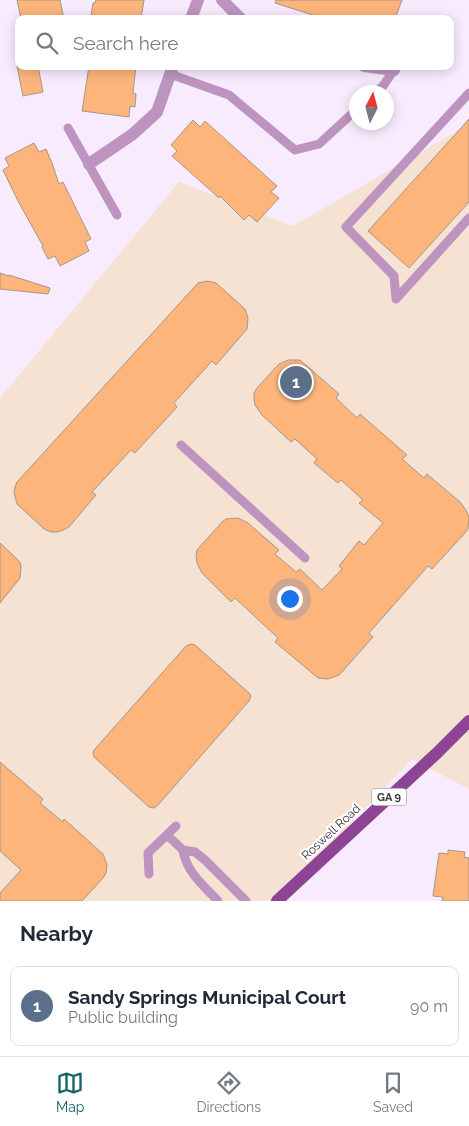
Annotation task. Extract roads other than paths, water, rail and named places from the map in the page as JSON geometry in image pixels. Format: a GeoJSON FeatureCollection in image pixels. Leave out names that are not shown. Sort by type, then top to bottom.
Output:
{"type":"FeatureCollection","features":[{"type":"Feature","properties":{"kind":"main road","name":"Roswell Road"},"geometry":{"type":"LineString","coordinates":[[277,901],[469,721]]}},
{"type":"Feature","properties":{"kind":"street"},"geometry":{"type":"LineString","coordinates":[[192,15],[198,0]]}},
{"type":"Feature","properties":{"kind":"street"},"geometry":{"type":"LineString","coordinates":[[222,0],[237,15]]}},
{"type":"Feature","properties":{"kind":"street"},"geometry":{"type":"LineString","coordinates":[[89,164],[133,134],[157,112],[172,70]]}},
{"type":"Feature","properties":{"kind":"lane"},"geometry":{"type":"LineString","coordinates":[[172,70],[228,95],[295,150],[318,144],[349,116]]}},
{"type":"Feature","properties":{"kind":"lane"},"geometry":{"type":"LineString","coordinates":[[384,85],[394,70]]}},
{"type":"Feature","properties":{"kind":"lane"},"geometry":{"type":"LineString","coordinates":[[469,93],[346,227],[394,276],[396,299],[469,218]]}},
{"type":"Feature","properties":{"kind":"lane"},"geometry":{"type":"LineString","coordinates":[[68,128],[117,215]]}},
{"type":"Feature","properties":{"kind":"lane"},"geometry":{"type":"LineString","coordinates":[[181,445],[306,558]]}},
{"type":"Feature","properties":{"kind":"lane"},"geometry":{"type":"LineString","coordinates":[[149,874],[148,853],[176,826]]}},
{"type":"Feature","properties":{"kind":"lane"},"geometry":{"type":"LineString","coordinates":[[167,835],[183,850],[195,852],[205,860],[246,901]]}},
{"type":"Feature","properties":{"kind":"lane"},"geometry":{"type":"LineString","coordinates":[[183,850],[184,860],[191,872],[218,901]]}},
{"type":"Feature","properties":{"kind":"place","name":"Sandy Springs Municipal Court"},"geometry":{"type":"Point","coordinates":[296,382]}}]}
